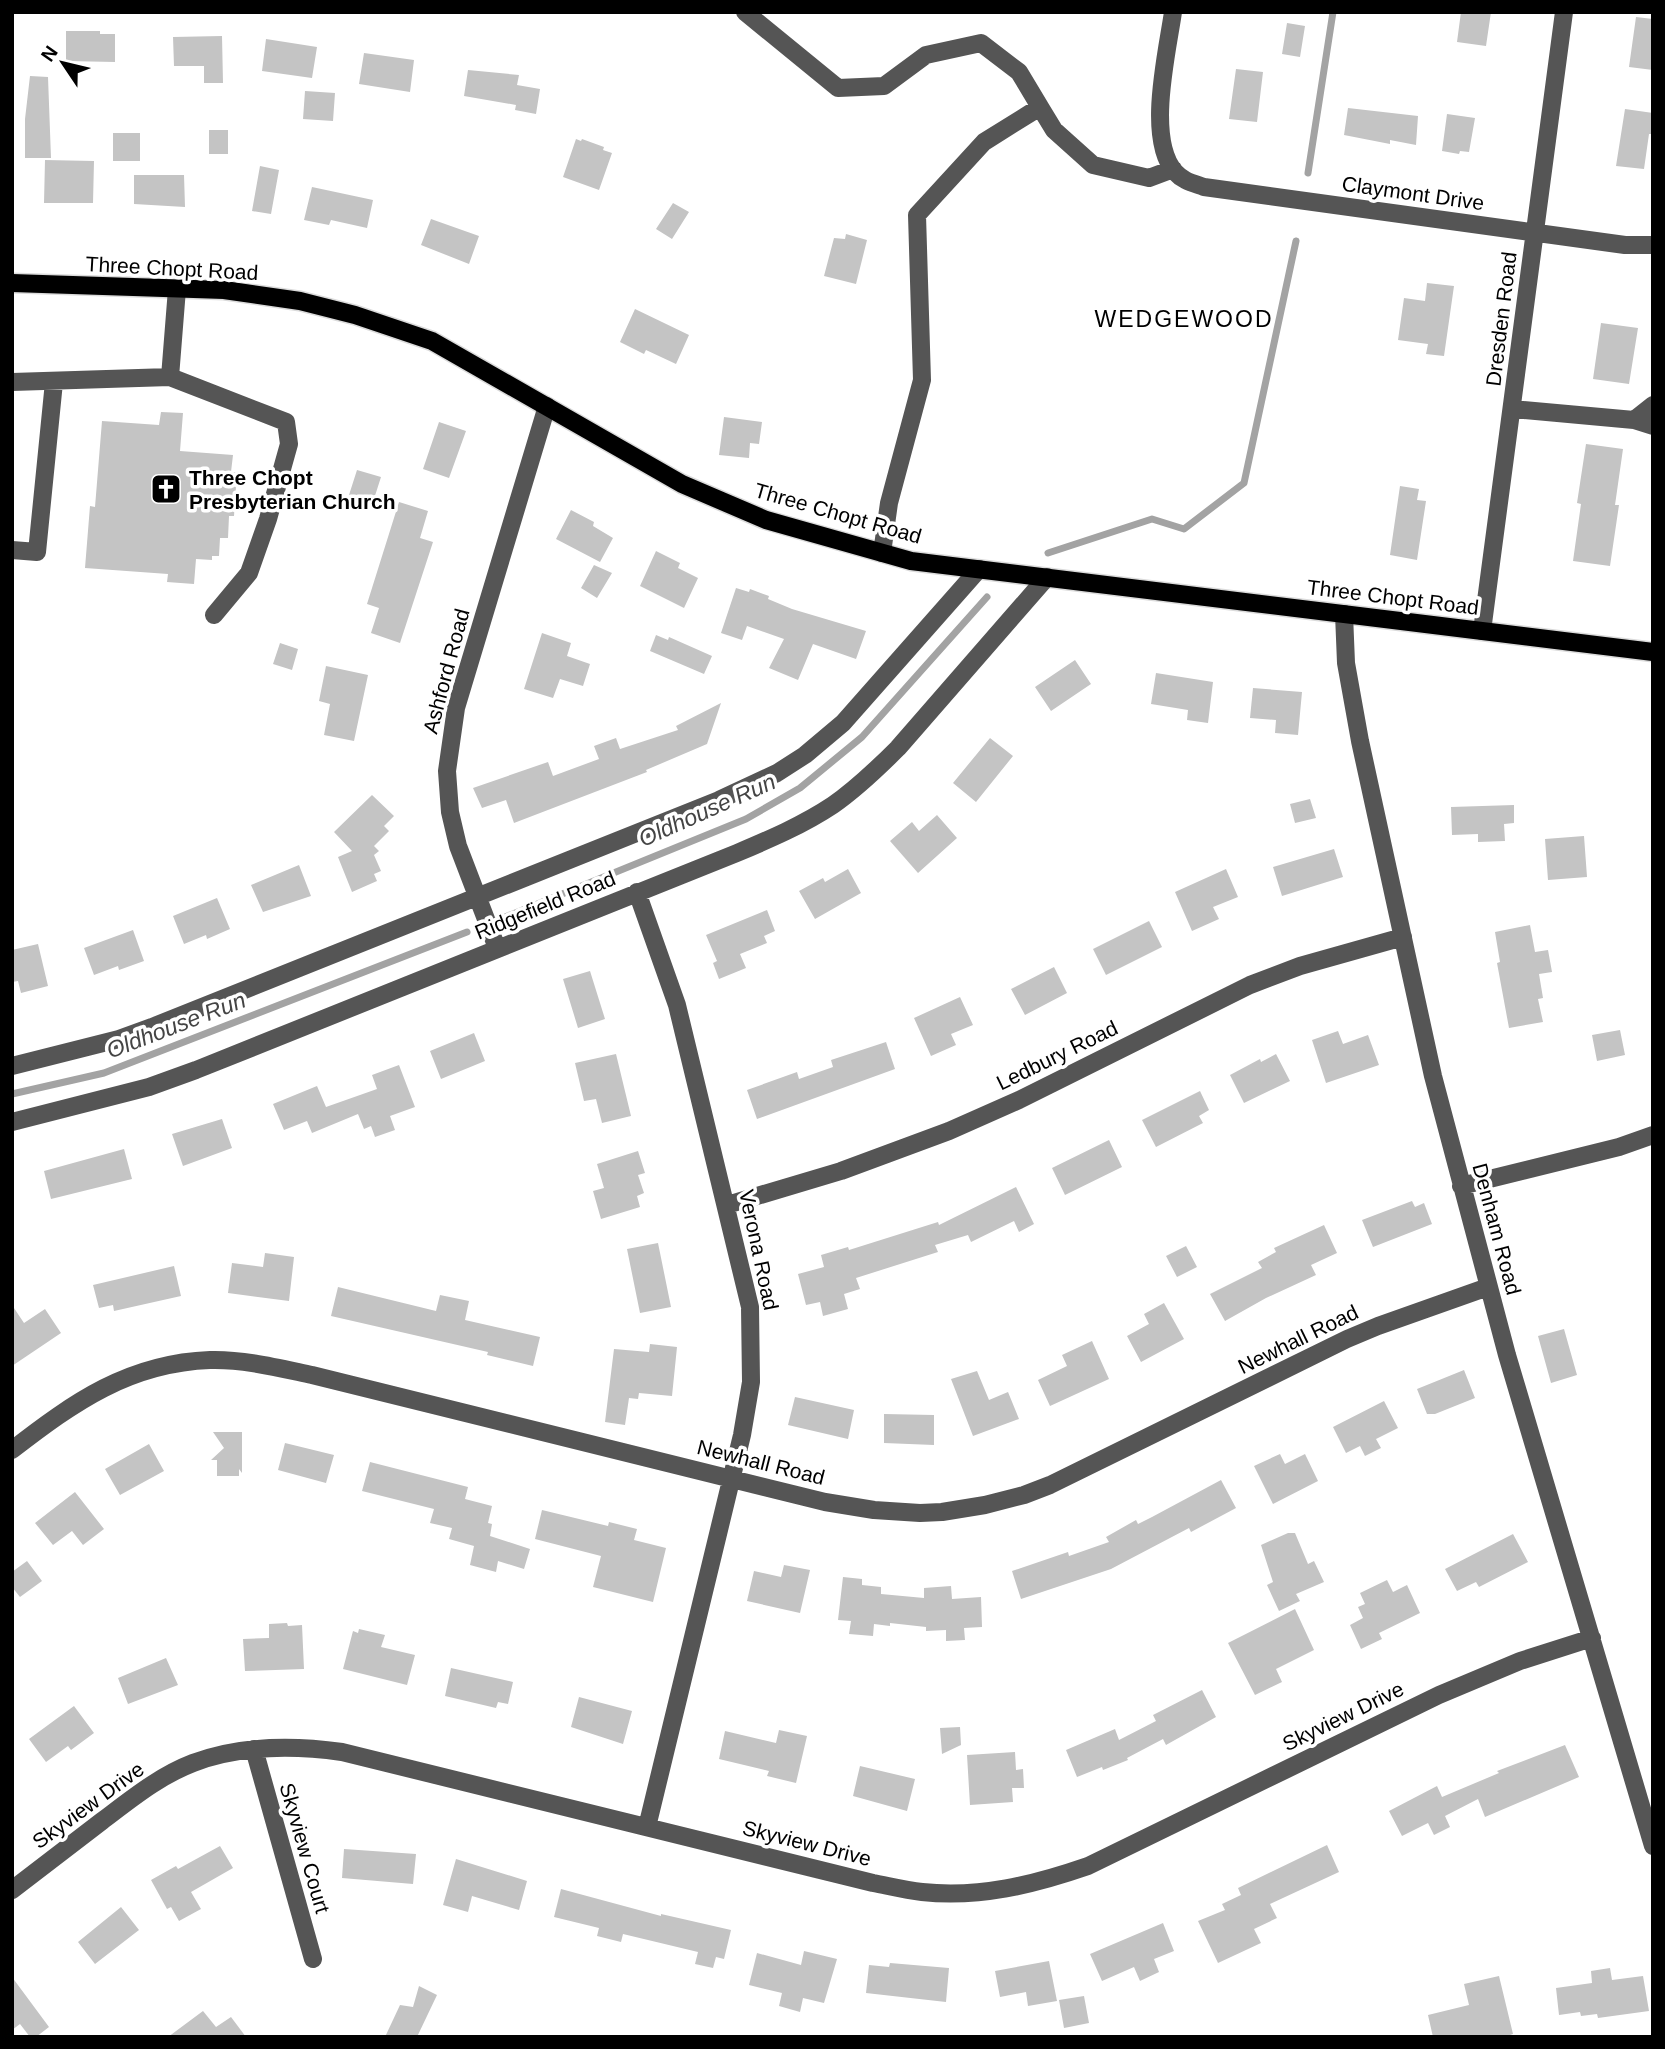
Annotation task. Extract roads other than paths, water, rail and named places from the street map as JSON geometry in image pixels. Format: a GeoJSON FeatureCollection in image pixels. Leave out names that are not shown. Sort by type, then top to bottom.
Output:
{"type":"FeatureCollection","features":[{"type":"Feature","properties":{"kind":"main road","name":"Three Chopt Road"},"geometry":{"type":"LineString","coordinates":[[12,283],[224,290],[287,299],[355,315],[432,341],[660,473],[694,489],[766,520],[911,561],[1653,652]]}},
{"type":"Feature","properties":{"kind":"street"},"geometry":{"type":"LineString","coordinates":[[745,12],[838,88],[884,86],[926,55],[981,43],[1019,72],[1054,130],[1093,165],[1149,178],[1173,169],[1165,156],[1159,130],[1173,12]]}},
{"type":"Feature","properties":{"kind":"street","name":"Dresden Road"},"geometry":{"type":"LineString","coordinates":[[1482,631],[1564,12]]}},
{"type":"Feature","properties":{"kind":"street"},"geometry":{"type":"LineString","coordinates":[[882,553],[889,503],[922,380],[916,215],[984,142],[1040,107]]}},
{"type":"Feature","properties":{"kind":"street","name":"Claymont Drive"},"geometry":{"type":"LineString","coordinates":[[1173,169],[1187,182],[1204,187],[1625,245],[1653,245]]}},
{"type":"Feature","properties":{"kind":"street"},"geometry":{"type":"LineString","coordinates":[[170,377],[177,289]]}},
{"type":"Feature","properties":{"kind":"street"},"geometry":{"type":"LineString","coordinates":[[12,382],[170,377],[286,422],[289,444],[268,519],[249,573],[214,615]]}},
{"type":"Feature","properties":{"kind":"street"},"geometry":{"type":"LineString","coordinates":[[12,550],[37,552],[54,382]]}},
{"type":"Feature","properties":{"kind":"street"},"geometry":{"type":"LineString","coordinates":[[1634,420],[1653,405]]}},
{"type":"Feature","properties":{"kind":"street","name":"Ashford Road"},"geometry":{"type":"LineString","coordinates":[[497,948],[458,846],[450,811],[447,771],[456,708],[547,406]]}},
{"type":"Feature","properties":{"kind":"street"},"geometry":{"type":"LineString","coordinates":[[1512,409],[1634,420],[1653,426]]}},
{"type":"Feature","properties":{"kind":"street","name":"Ridgefield Road"},"geometry":{"type":"LineString","coordinates":[[12,1066],[119,1039],[152,1027],[719,800],[778,773],[805,755],[843,723],[979,569]]}},
{"type":"Feature","properties":{"kind":"street","name":"Ridgefield Road"},"geometry":{"type":"LineString","coordinates":[[12,1122],[149,1087],[196,1070],[793,828],[834,804],[877,769],[1047,577]]}},
{"type":"Feature","properties":{"kind":"street","name":"Denham Road"},"geometry":{"type":"LineString","coordinates":[[1344,614],[1346,663],[1360,741],[1433,1076],[1488,1287],[1653,1846]]}},
{"type":"Feature","properties":{"kind":"street","name":"Verona Road"},"geometry":{"type":"LineString","coordinates":[[637,892],[677,1005],[727,1205],[750,1307],[751,1332],[751,1382],[732,1478],[646,1827]]}},
{"type":"Feature","properties":{"kind":"street","name":"Ledbury Road"},"geometry":{"type":"LineString","coordinates":[[727,1205],[841,1171],[949,1131],[1019,1100],[1250,985],[1300,966],[1403,937]]}},
{"type":"Feature","properties":{"kind":"street"},"geometry":{"type":"LineString","coordinates":[[1461,1186],[1619,1147],[1653,1135]]}},
{"type":"Feature","properties":{"kind":"street","name":"Newhall Road"},"geometry":{"type":"LineString","coordinates":[[12,1450],[76,1403],[133,1374],[165,1366],[212,1360],[269,1365],[825,1502],[874,1510],[942,1512],[985,1505],[1050,1485],[1358,1335],[1488,1287]]}},
{"type":"Feature","properties":{"kind":"street","name":"Skyview Drive"},"geometry":{"type":"LineString","coordinates":[[12,1890],[145,1789],[191,1763],[219,1755],[271,1747],[342,1752],[873,1883],[920,1892],[957,1894],[994,1891],[1040,1882],[1088,1866],[1439,1695],[1520,1661],[1592,1637]]}},
{"type":"Feature","properties":{"kind":"street","name":"Skyview Court"},"geometry":{"type":"LineString","coordinates":[[254,1749],[313,1959]]}},
{"type":"Feature","properties":{"kind":"waterway","name":"Oldhouse Run"},"geometry":{"type":"LineString","coordinates":[[1308,173],[1333,12]]}},
{"type":"Feature","properties":{"kind":"waterway","name":"Oldhouse Run"},"geometry":{"type":"LineString","coordinates":[[1048,553],[1152,519],[1184,529],[1244,483],[1296,241]]}},
{"type":"Feature","properties":{"kind":"waterway","name":"Oldhouse Run"},"geometry":{"type":"LineString","coordinates":[[498,920],[746,819],[800,788],[862,737],[987,597]]}},
{"type":"Feature","properties":{"kind":"waterway","name":"Oldhouse Run"},"geometry":{"type":"LineString","coordinates":[[12,1094],[104,1073],[467,932]]}},
{"type":"Feature","properties":{"kind":"place","name":"Three Chopt Presbyterian Church"},"geometry":{"type":"Point","coordinates":[166,489]}},
{"type":"Feature","properties":{"kind":"district","name":"WEDGEWOOD"},"geometry":{"type":"Point","coordinates":[1184,319]}}]}
